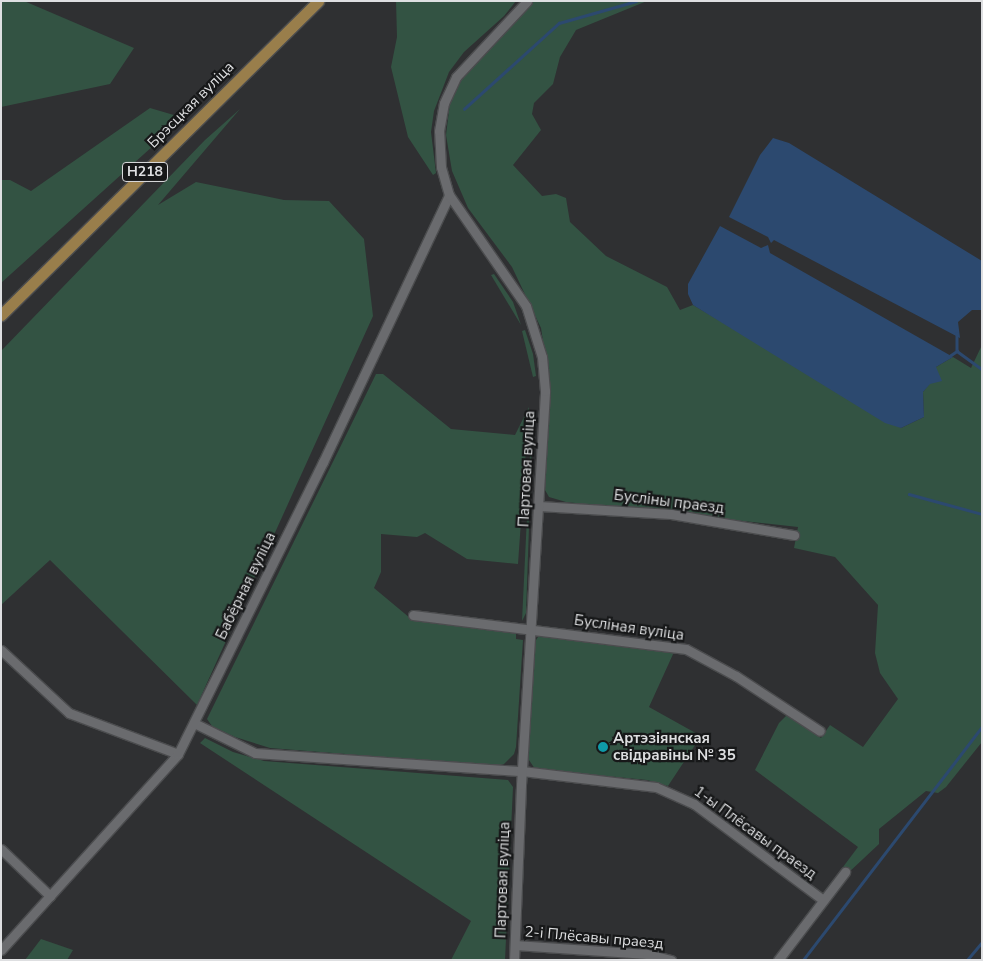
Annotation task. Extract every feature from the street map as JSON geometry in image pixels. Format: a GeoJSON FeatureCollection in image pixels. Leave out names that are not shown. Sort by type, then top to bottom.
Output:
{"type":"FeatureCollection","features":[{"type":"Feature","properties":{"kind":"main road","name":"Брэсцкая вуліца"},"geometry":{"type":"LineString","coordinates":[[1,315],[318,1]]}},
{"type":"Feature","properties":{"kind":"street"},"geometry":{"type":"LineString","coordinates":[[449,195],[441,167],[439,131],[444,103],[466,62],[527,1]]}},
{"type":"Feature","properties":{"kind":"street","name":"Партовая вуліца"},"geometry":{"type":"LineString","coordinates":[[449,195],[526,306],[535,328],[545,391],[529,630],[514,960]]}},
{"type":"Feature","properties":{"kind":"street","name":"Бабёрная вуліца"},"geometry":{"type":"LineString","coordinates":[[1,950],[178,754],[449,195]]}},
{"type":"Feature","properties":{"kind":"street","name":"Бусліны праезд"},"geometry":{"type":"LineString","coordinates":[[538,506],[671,514],[794,534]]}},
{"type":"Feature","properties":{"kind":"street","name":"Бусліная вуліца"},"geometry":{"type":"LineString","coordinates":[[413,615],[519,626],[529,630],[611,637],[686,649],[736,676],[820,731]]}},
{"type":"Feature","properties":{"kind":"street"},"geometry":{"type":"LineString","coordinates":[[1,650],[69,713],[178,754]]}},
{"type":"Feature","properties":{"kind":"street"},"geometry":{"type":"LineString","coordinates":[[194,723],[255,753],[295,758],[522,771]]}},
{"type":"Feature","properties":{"kind":"street","name":"1-ы Плёсавы праезд"},"geometry":{"type":"LineString","coordinates":[[522,771],[642,784],[672,793],[694,804],[822,899]]}},
{"type":"Feature","properties":{"kind":"street"},"geometry":{"type":"LineString","coordinates":[[1,849],[50,896]]}},
{"type":"Feature","properties":{"kind":"street"},"geometry":{"type":"LineString","coordinates":[[778,960],[822,899],[845,872]]}},
{"type":"Feature","properties":{"kind":"street","name":"2-і Плёсавы праезд"},"geometry":{"type":"LineString","coordinates":[[515,945],[647,954],[671,960]]}},
{"type":"Feature","properties":{"kind":"green space"},"geometry":{"type":"Polygon","coordinates":[[[1,1],[24,1],[134,48],[110,84],[1,107],[1,1]]]}},
{"type":"Feature","properties":{"kind":"green space"},"geometry":{"type":"Polygon","coordinates":[[[396,1],[516,1],[504,16],[464,52],[449,72],[434,111],[431,132],[436,173],[433,175],[408,137],[391,67],[397,37],[396,1]]]}},
{"type":"Feature","properties":{"kind":"green space"},"geometry":{"type":"Polygon","coordinates":[[[534,1],[647,1],[576,30],[560,57],[553,84],[534,103],[532,114],[541,130],[513,165],[542,196],[556,194],[566,198],[570,222],[606,256],[667,287],[680,310],[693,305],[901,428],[924,417],[923,392],[930,383],[936,367],[953,357],[971,368],[982,345],[982,742],[946,787],[938,793],[926,791],[879,829],[879,844],[847,874],[840,871],[858,847],[755,770],[779,723],[787,715],[821,738],[830,725],[863,747],[898,699],[880,673],[875,653],[878,605],[835,557],[794,548],[798,527],[566,502],[549,497],[545,490],[550,386],[541,328],[512,267],[468,208],[452,171],[446,135],[450,103],[464,75],[534,1]]]}},
{"type":"Feature","properties":{"kind":"green space"},"geometry":{"type":"Polygon","coordinates":[[[150,108],[184,118],[1,283],[1,180],[10,180],[31,191],[150,108]]]}},
{"type":"Feature","properties":{"kind":"green space"},"geometry":{"type":"Polygon","coordinates":[[[240,109],[158,205],[196,182],[284,200],[329,201],[364,239],[373,316],[197,705],[50,560],[1,605],[1,351],[205,140],[240,109]]]}},
{"type":"Feature","properties":{"kind":"green space"},"geometry":{"type":"Polygon","coordinates":[[[494,274],[513,302],[521,325],[491,275],[494,274]]]}},
{"type":"Feature","properties":{"kind":"green space"},"geometry":{"type":"Polygon","coordinates":[[[525,330],[533,354],[536,376],[533,377],[522,331],[525,330]]]}},
{"type":"Feature","properties":{"kind":"green space"},"geometry":{"type":"Polygon","coordinates":[[[376,374],[383,374],[451,429],[515,435],[529,407],[518,564],[467,559],[425,533],[417,537],[381,534],[381,572],[374,588],[410,618],[516,631],[516,639],[523,640],[516,747],[514,754],[504,764],[497,766],[270,748],[235,737],[212,726],[207,719],[376,374]]]}},
{"type":"Feature","properties":{"kind":"green space"},"geometry":{"type":"Polygon","coordinates":[[[532,412],[526,613],[522,621],[532,412]]]}},
{"type":"Feature","properties":{"kind":"green space"},"geometry":{"type":"Polygon","coordinates":[[[540,634],[674,652],[649,707],[701,736],[668,786],[647,780],[535,769],[527,757],[534,643],[540,634]]]}},
{"type":"Feature","properties":{"kind":"green space"},"geometry":{"type":"Polygon","coordinates":[[[205,738],[233,752],[264,761],[508,780],[513,787],[505,960],[451,960],[471,921],[200,743],[205,738]]]}},
{"type":"Feature","properties":{"kind":"green space"},"geometry":{"type":"Polygon","coordinates":[[[41,939],[73,950],[67,960],[25,960],[41,939]]]}},
{"type":"Feature","properties":{"kind":"water"},"geometry":{"type":"Polygon","coordinates":[[[773,138],[789,143],[982,261],[982,310],[972,310],[958,322],[960,338],[774,240],[771,243],[768,237],[729,217],[760,155],[773,138]]]}},
{"type":"Feature","properties":{"kind":"water"},"geometry":{"type":"Polygon","coordinates":[[[720,226],[761,248],[768,245],[770,253],[953,357],[936,367],[942,381],[930,384],[923,392],[924,417],[901,428],[885,423],[693,305],[688,294],[688,284],[720,226]]]}},
{"type":"Feature","properties":{"kind":"waterway"},"geometry":{"type":"LineString","coordinates":[[464,109],[559,23],[636,1]]}},
{"type":"Feature","properties":{"kind":"waterway"},"geometry":{"type":"LineString","coordinates":[[957,333],[957,351],[982,369]]}},
{"type":"Feature","properties":{"kind":"waterway"},"geometry":{"type":"LineString","coordinates":[[948,357],[957,351]]}},
{"type":"Feature","properties":{"kind":"waterway"},"geometry":{"type":"LineString","coordinates":[[909,494],[982,514]]}},
{"type":"Feature","properties":{"kind":"waterway"},"geometry":{"type":"LineString","coordinates":[[803,960],[982,727]]}},
{"type":"Feature","properties":{"kind":"waterway"},"geometry":{"type":"LineString","coordinates":[[967,960],[982,942]]}},
{"type":"Feature","properties":{"kind":"place","name":"Артэзіянская свідравіны № 35"},"geometry":{"type":"Point","coordinates":[603,747]}}]}
